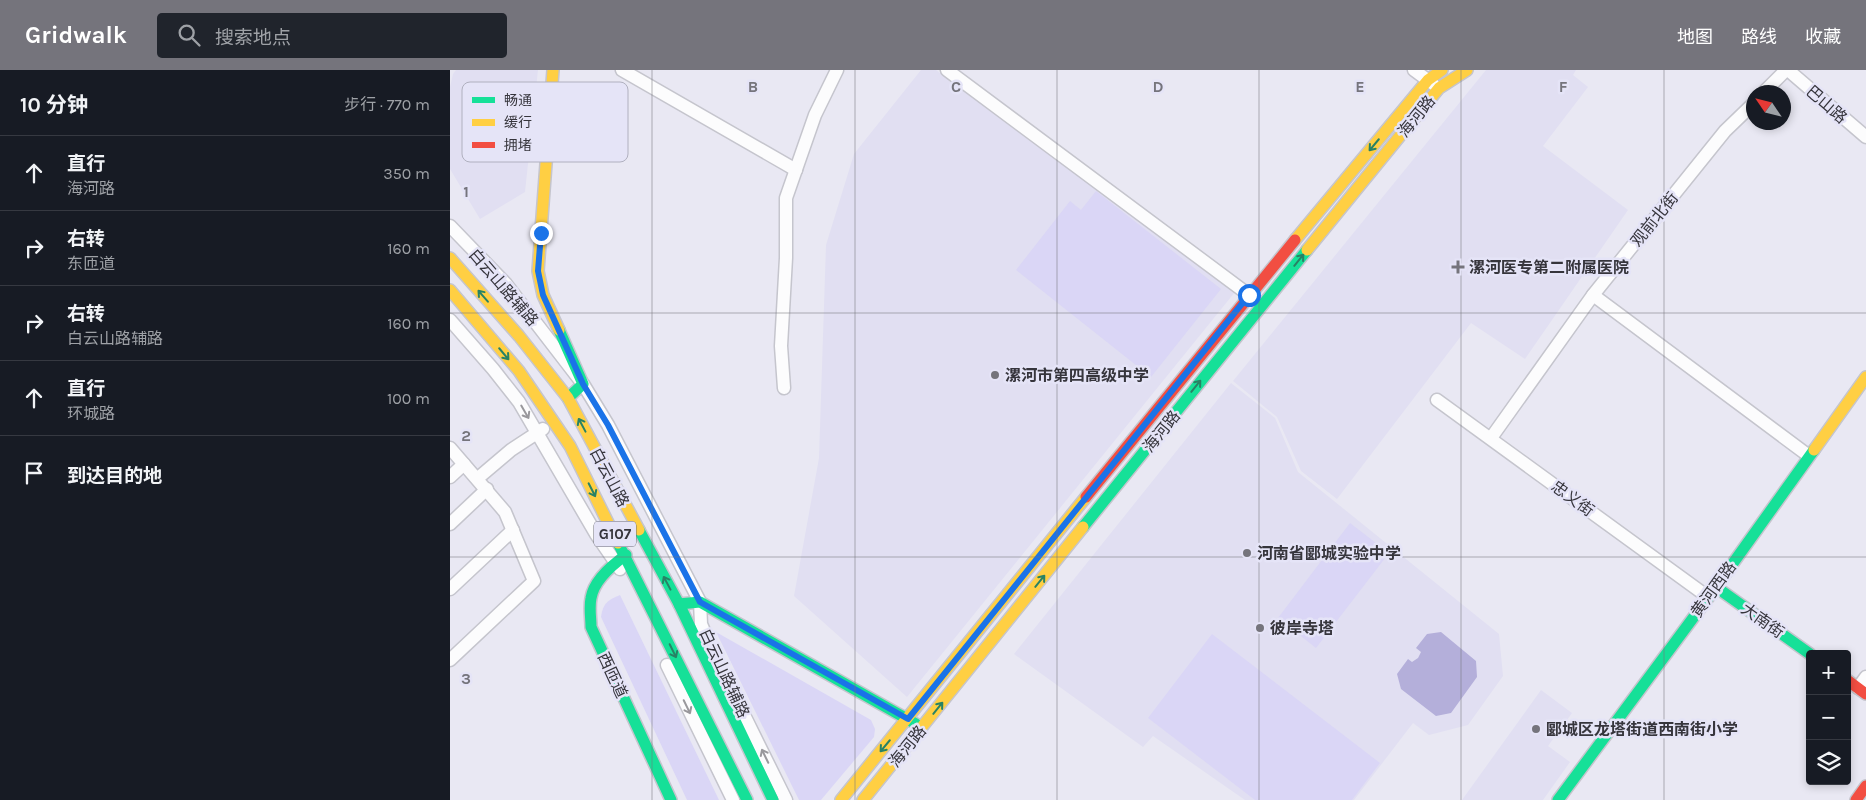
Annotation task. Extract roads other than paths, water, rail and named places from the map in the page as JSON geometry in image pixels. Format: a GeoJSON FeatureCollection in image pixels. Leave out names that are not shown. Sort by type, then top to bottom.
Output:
{"type":"FeatureCollection","features":[{"type":"Feature","properties":{"kind":"main road","name":"海河路"},"geometry":{"type":"LineString","coordinates":[[841,800],[1249,295],[1428,80],[1442,70]]}},
{"type":"Feature","properties":{"kind":"main road","name":"海河路"},"geometry":{"type":"LineString","coordinates":[[863,800],[1262,304],[1439,88],[1466,70]]}},
{"type":"Feature","properties":{"kind":"main road"},"geometry":{"type":"LineString","coordinates":[[546,162],[538,271],[543,295],[583,384],[568,398]]}},
{"type":"Feature","properties":{"kind":"main road","name":"白云山路"},"geometry":{"type":"LineString","coordinates":[[451,258],[519,336],[568,398],[679,604],[773,800]]}},
{"type":"Feature","properties":{"kind":"main road","name":"白云山路"},"geometry":{"type":"LineString","coordinates":[[450,290],[519,371],[570,446],[621,558],[747,800]]}},
{"type":"Feature","properties":{"kind":"main road","name":"黄河西路"},"geometry":{"type":"LineString","coordinates":[[1558,800],[1712,592],[1866,377]]}},
{"type":"Feature","properties":{"kind":"main road","name":"西匝道"},"geometry":{"type":"LineString","coordinates":[[621,558],[603,576],[592,596],[591,627],[671,800]]}},
{"type":"Feature","properties":{"kind":"main road","name":"大南街"},"geometry":{"type":"LineString","coordinates":[[1712,592],[1806,651]]}},
{"type":"Feature","properties":{"kind":"main road"},"geometry":{"type":"LineString","coordinates":[[679,604],[700,602],[922,728]]}},
{"type":"Feature","properties":{"kind":"main road"},"geometry":{"type":"LineString","coordinates":[[1851,683],[1862,691]]}},
{"type":"Feature","properties":{"kind":"main road"},"geometry":{"type":"LineString","coordinates":[[1856,800],[1866,786]]}},
{"type":"Feature","properties":{"kind":"street"},"geometry":{"type":"LineString","coordinates":[[622,70],[796,170]]}},
{"type":"Feature","properties":{"kind":"street"},"geometry":{"type":"LineString","coordinates":[[784,388],[781,346],[786,258],[786,198],[815,115],[837,70]]}},
{"type":"Feature","properties":{"kind":"street"},"geometry":{"type":"LineString","coordinates":[[947,70],[1249,295]]}},
{"type":"Feature","properties":{"kind":"street"},"geometry":{"type":"LineString","coordinates":[[1414,70],[1439,88]]}},
{"type":"Feature","properties":{"kind":"street"},"geometry":{"type":"LineString","coordinates":[[1771,85],[1787,70]]}},
{"type":"Feature","properties":{"kind":"street","name":"巴山路"},"geometry":{"type":"LineString","coordinates":[[1787,70],[1866,137]]}},
{"type":"Feature","properties":{"kind":"street","name":"观前北街"},"geometry":{"type":"LineString","coordinates":[[1491,438],[1592,295],[1725,131],[1746,110]]}},
{"type":"Feature","properties":{"kind":"street","name":"白云山路辅路"},"geometry":{"type":"LineString","coordinates":[[450,226],[506,284],[583,384],[608,425],[700,602],[701,624],[704,632],[786,800]]}},
{"type":"Feature","properties":{"kind":"street"},"geometry":{"type":"LineString","coordinates":[[1592,295],[1809,456]]}},
{"type":"Feature","properties":{"kind":"street"},"geometry":{"type":"LineString","coordinates":[[450,320],[514,395],[596,534],[621,558],[733,800]]}},
{"type":"Feature","properties":{"kind":"street","name":"忠义街"},"geometry":{"type":"LineString","coordinates":[[1438,400],[1712,592]]}},
{"type":"Feature","properties":{"kind":"street"},"geometry":{"type":"LineString","coordinates":[[478,478],[511,450],[554,422]]}},
{"type":"Feature","properties":{"kind":"street"},"geometry":{"type":"LineString","coordinates":[[450,448],[478,478],[505,512],[534,581],[450,660]]}},
{"type":"Feature","properties":{"kind":"street"},"geometry":{"type":"LineString","coordinates":[[450,477],[464,464]]}},
{"type":"Feature","properties":{"kind":"street"},"geometry":{"type":"LineString","coordinates":[[450,524],[487,489]]}},
{"type":"Feature","properties":{"kind":"street"},"geometry":{"type":"LineString","coordinates":[[450,589],[513,530]]}},
{"type":"Feature","properties":{"kind":"street"},"geometry":{"type":"LineString","coordinates":[[1862,691],[1866,677]]}},
{"type":"Feature","properties":{"kind":"place","name":"漯河医专第二附属医院"},"geometry":{"type":"Point","coordinates":[1458,267]}},
{"type":"Feature","properties":{"kind":"place","name":"漯河市第四高级中学"},"geometry":{"type":"Point","coordinates":[995,375]}},
{"type":"Feature","properties":{"kind":"place","name":"河南省郾城实验中学"},"geometry":{"type":"Point","coordinates":[1247,553]}},
{"type":"Feature","properties":{"kind":"place","name":"彼岸寺塔"},"geometry":{"type":"Point","coordinates":[1260,628]}},
{"type":"Feature","properties":{"kind":"place","name":"郾城区龙塔街道西南街小学"},"geometry":{"type":"Point","coordinates":[1536,729]}}]}
